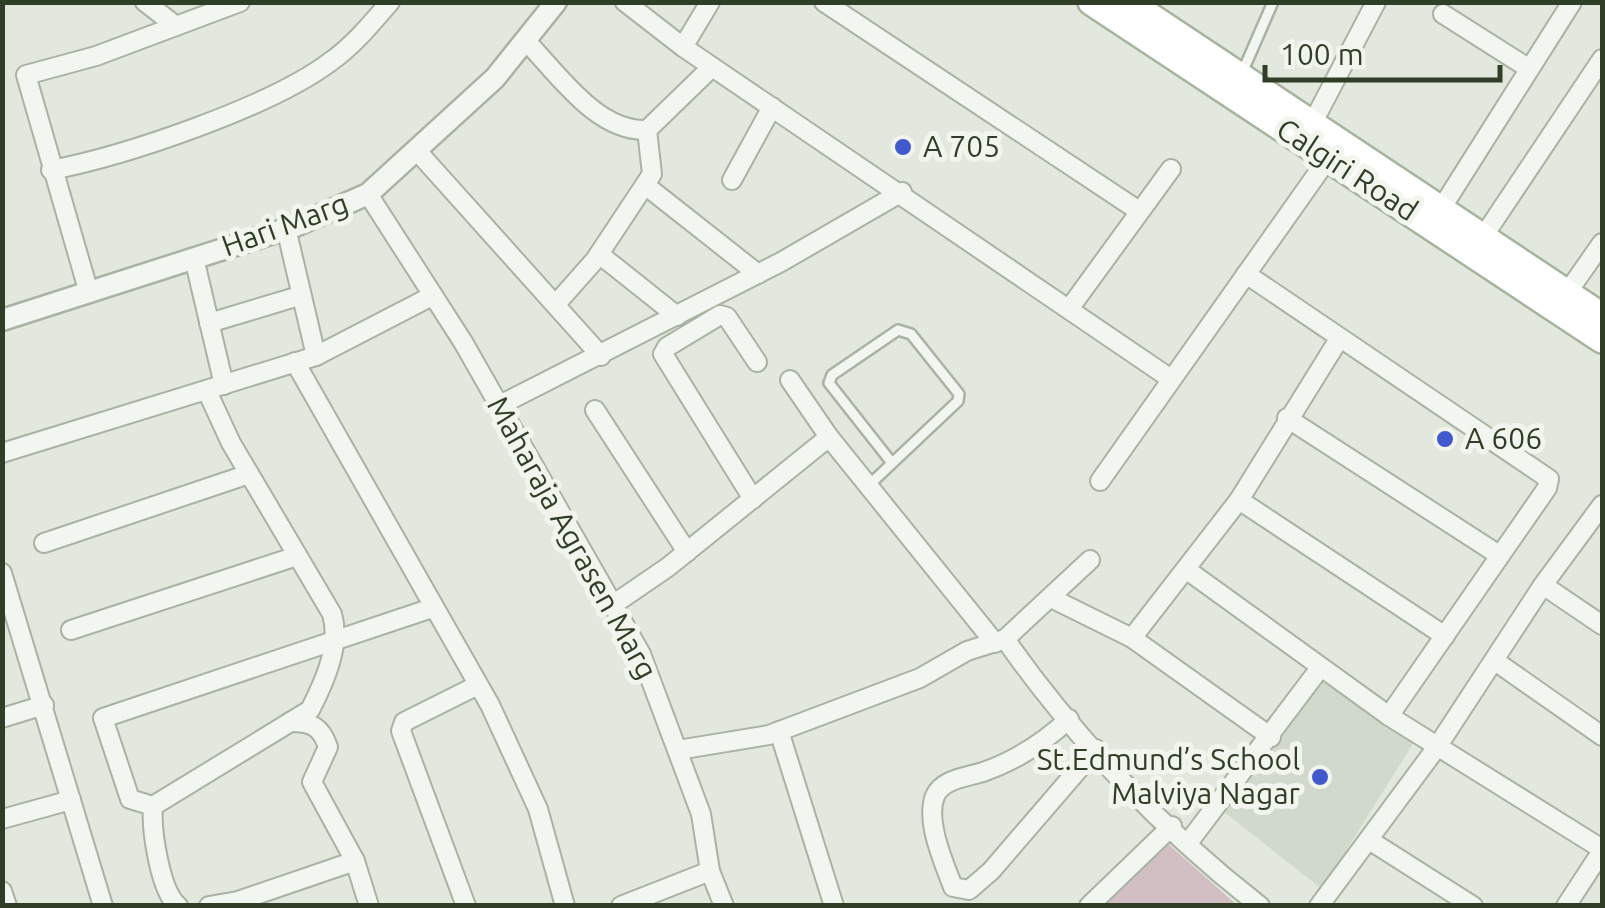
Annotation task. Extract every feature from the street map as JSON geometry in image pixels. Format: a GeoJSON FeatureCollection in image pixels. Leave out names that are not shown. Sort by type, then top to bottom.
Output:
{"type":"FeatureCollection","features":[{"type":"Feature","properties":{"kind":"main road","name":"Calgiri Road"},"geometry":{"type":"LineString","coordinates":[[1091,2],[1334,150],[1441,208],[1602,316]]}},
{"type":"Feature","properties":{"kind":"main road","name":"Calgiri Road"},"geometry":{"type":"LineString","coordinates":[[1129,2],[1312,124],[1334,150],[1602,340]]}},
{"type":"Feature","properties":{"kind":"street"},"geometry":{"type":"LineString","coordinates":[[145,2],[176,26]]}},
{"type":"Feature","properties":{"kind":"street"},"geometry":{"type":"LineString","coordinates":[[89,293],[26,75],[240,2]]}},
{"type":"Feature","properties":{"kind":"street"},"geometry":{"type":"LineString","coordinates":[[51,170],[94,162],[272,93],[329,63],[390,2]]}},
{"type":"Feature","properties":{"kind":"street","name":"Hari Marg"},"geometry":{"type":"LineString","coordinates":[[2,320],[286,228],[368,194],[495,78],[556,2]]}},
{"type":"Feature","properties":{"kind":"street"},"geometry":{"type":"LineString","coordinates":[[624,2],[712,67],[902,192],[1171,379]]}},
{"type":"Feature","properties":{"kind":"street"},"geometry":{"type":"LineString","coordinates":[[683,47],[710,2]]}},
{"type":"Feature","properties":{"kind":"street"},"geometry":{"type":"LineString","coordinates":[[824,2],[1139,211]]}},
{"type":"Feature","properties":{"kind":"street"},"geometry":{"type":"LineString","coordinates":[[1312,124],[1376,2]]}},
{"type":"Feature","properties":{"kind":"street"},"geometry":{"type":"LineString","coordinates":[[1441,208],[1572,2]]}},
{"type":"Feature","properties":{"kind":"street"},"geometry":{"type":"LineString","coordinates":[[1443,14],[1528,68]]}},
{"type":"Feature","properties":{"kind":"street"},"geometry":{"type":"LineString","coordinates":[[526,41],[600,115],[624,131],[647,130],[712,67]]}},
{"type":"Feature","properties":{"kind":"street"},"geometry":{"type":"LineString","coordinates":[[1483,237],[1602,59]]}},
{"type":"Feature","properties":{"kind":"street"},"geometry":{"type":"LineString","coordinates":[[732,180],[772,107]]}},
{"type":"Feature","properties":{"kind":"street"},"geometry":{"type":"LineString","coordinates":[[556,304],[599,254],[652,174],[647,130]]}},
{"type":"Feature","properties":{"kind":"street"},"geometry":{"type":"LineString","coordinates":[[1100,481],[1334,150]]}},
{"type":"Feature","properties":{"kind":"street"},"geometry":{"type":"LineString","coordinates":[[418,152],[600,356]]}},
{"type":"Feature","properties":{"kind":"street"},"geometry":{"type":"LineString","coordinates":[[1069,309],[1170,169]]}},
{"type":"Feature","properties":{"kind":"street"},"geometry":{"type":"LineString","coordinates":[[645,185],[758,274]]}},
{"type":"Feature","properties":{"kind":"street"},"geometry":{"type":"LineString","coordinates":[[498,406],[758,274],[902,192]]}},
{"type":"Feature","properties":{"kind":"street","name":"Maharaja Agrasen Marg"},"geometry":{"type":"LineString","coordinates":[[368,194],[430,297],[463,342],[641,654],[701,814],[710,871],[724,906]]}},
{"type":"Feature","properties":{"kind":"street"},"geometry":{"type":"LineString","coordinates":[[286,228],[316,356]]}},
{"type":"Feature","properties":{"kind":"street"},"geometry":{"type":"LineString","coordinates":[[1567,292],[1602,244]]}},
{"type":"Feature","properties":{"kind":"street"},"geometry":{"type":"LineString","coordinates":[[599,254],[677,316]]}},
{"type":"Feature","properties":{"kind":"street"},"geometry":{"type":"LineString","coordinates":[[194,258],[209,322],[215,388],[248,474],[332,614],[338,635],[333,643],[324,684],[310,710],[153,806],[130,799],[103,718],[333,643],[432,608]]}},
{"type":"Feature","properties":{"kind":"street"},"geometry":{"type":"LineString","coordinates":[[1246,274],[1549,480],[1389,716]]}},
{"type":"Feature","properties":{"kind":"street"},"geometry":{"type":"LineString","coordinates":[[209,322],[299,296]]}},
{"type":"Feature","properties":{"kind":"street"},"geometry":{"type":"LineString","coordinates":[[2,453],[316,356],[430,297]]}},
{"type":"Feature","properties":{"kind":"street"},"geometry":{"type":"LineString","coordinates":[[753,499],[664,361],[664,354],[667,347],[720,315],[726,317],[757,362]]}},
{"type":"Feature","properties":{"kind":"street"},"geometry":{"type":"LineString","coordinates":[[1132,638],[1239,500],[1340,339]]}},
{"type":"Feature","properties":{"kind":"street"},"geometry":{"type":"LineString","coordinates":[[295,362],[478,685],[538,809],[565,906]]}},
{"type":"Feature","properties":{"kind":"street"},"geometry":{"type":"LineString","coordinates":[[790,380],[828,437],[868,486],[1068,719],[1188,843],[1234,898],[1260,906]]}},
{"type":"Feature","properties":{"kind":"street"},"geometry":{"type":"LineString","coordinates":[[595,410],[687,552]]}},
{"type":"Feature","properties":{"kind":"street"},"geometry":{"type":"LineString","coordinates":[[1288,418],[1499,556]]}},
{"type":"Feature","properties":{"kind":"street"},"geometry":{"type":"LineString","coordinates":[[614,604],[687,552],[828,437]]}},
{"type":"Feature","properties":{"kind":"street"},"geometry":{"type":"LineString","coordinates":[[44,543],[248,474]]}},
{"type":"Feature","properties":{"kind":"street"},"geometry":{"type":"LineString","coordinates":[[1239,500],[1445,636]]}},
{"type":"Feature","properties":{"kind":"street"},"geometry":{"type":"LineString","coordinates":[[1319,906],[1437,747],[1543,585],[1602,507]]}},
{"type":"Feature","properties":{"kind":"street"},"geometry":{"type":"LineString","coordinates":[[71,630],[297,556]]}},
{"type":"Feature","properties":{"kind":"street"},"geometry":{"type":"LineString","coordinates":[[678,750],[779,731],[920,678],[967,652],[1000,641],[1090,560]]}},
{"type":"Feature","properties":{"kind":"street"},"geometry":{"type":"LineString","coordinates":[[1187,570],[1389,716],[1602,850],[1566,906]]}},
{"type":"Feature","properties":{"kind":"street"},"geometry":{"type":"LineString","coordinates":[[2,573],[103,906]]}},
{"type":"Feature","properties":{"kind":"street"},"geometry":{"type":"LineString","coordinates":[[1543,585],[1602,625]]}},
{"type":"Feature","properties":{"kind":"street"},"geometry":{"type":"LineString","coordinates":[[1051,598],[1132,638],[1271,737]]}},
{"type":"Feature","properties":{"kind":"street"},"geometry":{"type":"LineString","coordinates":[[1495,661],[1602,736]]}},
{"type":"Feature","properties":{"kind":"street"},"geometry":{"type":"LineString","coordinates":[[1188,843],[1320,668]]}},
{"type":"Feature","properties":{"kind":"street"},"geometry":{"type":"LineString","coordinates":[[466,906],[401,731],[404,722],[426,707],[478,685]]}},
{"type":"Feature","properties":{"kind":"street"},"geometry":{"type":"LineString","coordinates":[[2,718],[44,704]]}},
{"type":"Feature","properties":{"kind":"street"},"geometry":{"type":"LineString","coordinates":[[1068,719],[1030,750],[946,784],[936,794],[932,815],[953,887],[969,890],[991,871],[1096,749]]}},
{"type":"Feature","properties":{"kind":"street"},"geometry":{"type":"LineString","coordinates":[[289,722],[309,722],[323,732],[328,747],[312,782],[355,861],[369,906]]}},
{"type":"Feature","properties":{"kind":"street"},"geometry":{"type":"LineString","coordinates":[[779,731],[834,906]]}},
{"type":"Feature","properties":{"kind":"street"},"geometry":{"type":"LineString","coordinates":[[2,820],[71,800]]}},
{"type":"Feature","properties":{"kind":"street"},"geometry":{"type":"LineString","coordinates":[[153,806],[152,821],[175,905]]}},
{"type":"Feature","properties":{"kind":"street"},"geometry":{"type":"LineString","coordinates":[[1089,906],[1172,826]]}},
{"type":"Feature","properties":{"kind":"street"},"geometry":{"type":"LineString","coordinates":[[1369,840],[1473,906]]}},
{"type":"Feature","properties":{"kind":"street"},"geometry":{"type":"LineString","coordinates":[[209,906],[355,861]]}},
{"type":"Feature","properties":{"kind":"street"},"geometry":{"type":"LineString","coordinates":[[620,906],[710,871]]}},
{"type":"Feature","properties":{"kind":"street"},"geometry":{"type":"LineString","coordinates":[[2,891],[7,906]]}},
{"type":"Feature","properties":{"kind":"lane"},"geometry":{"type":"LineString","coordinates":[[1241,76],[1273,2]]}},
{"type":"Feature","properties":{"kind":"lane"},"geometry":{"type":"LineString","coordinates":[[868,486],[958,401],[960,394],[911,334],[898,330],[832,375],[830,383],[892,463]]}},
{"type":"Feature","properties":{"kind":"shaded area","name":"St.Edmund’s School Malviya Nagar"},"geometry":{"type":"Polygon","coordinates":[[[1317,678],[1414,742],[1322,889],[1224,812],[1317,678]]]}},
{"type":"Feature","properties":{"kind":"shaded area"},"geometry":{"type":"Polygon","coordinates":[[[1159,836],[1237,905],[1090,906],[1159,836]]]}},
{"type":"Feature","properties":{"kind":"place","name":"A 705"},"geometry":{"type":"Point","coordinates":[903,147]}},
{"type":"Feature","properties":{"kind":"place","name":"A 606"},"geometry":{"type":"Point","coordinates":[1445,439]}},
{"type":"Feature","properties":{"kind":"place","name":"St.Edmund’s School Malviya Nagar"},"geometry":{"type":"Point","coordinates":[1320,777]}}]}
